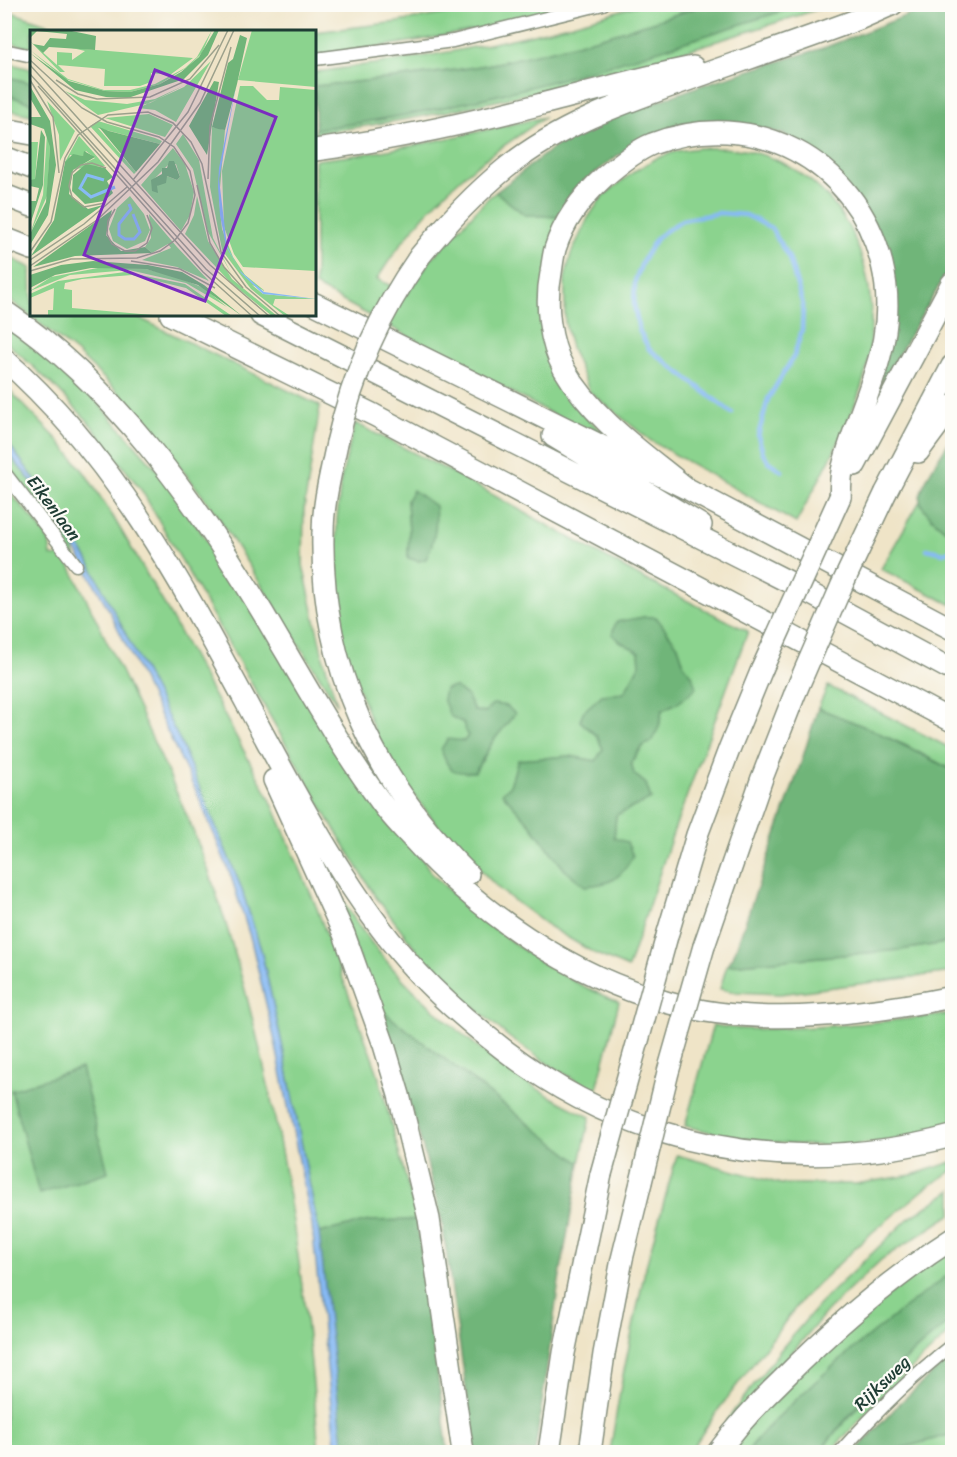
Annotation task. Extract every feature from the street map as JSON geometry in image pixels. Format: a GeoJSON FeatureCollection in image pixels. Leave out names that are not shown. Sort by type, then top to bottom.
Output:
{"type":"FeatureCollection","features":[{"type":"Feature","properties":{"kind":"highway"},"geometry":{"type":"LineString","coordinates":[[893,4],[859,19],[626,101],[586,119],[550,138],[507,167],[447,222],[420,256],[387,306],[369,342],[345,409],[326,494],[322,532],[323,564],[332,633],[340,666],[352,702],[388,777],[410,809],[450,856],[526,925],[580,959],[624,980],[670,994],[716,1003],[756,1008],[844,1005],[910,997],[952,996]]}},
{"type":"Feature","properties":{"kind":"highway"},"geometry":{"type":"LineString","coordinates":[[316,150],[419,134],[537,106],[647,76],[761,54]]}},
{"type":"Feature","properties":{"kind":"highway"},"geometry":{"type":"LineString","coordinates":[[4,129],[30,134]]}},
{"type":"Feature","properties":{"kind":"highway"},"geometry":{"type":"LineString","coordinates":[[549,1452],[564,1353],[601,1174],[666,936],[697,835],[730,747],[762,669],[840,497],[883,346],[886,297],[882,264],[872,235],[858,206],[816,162],[796,150],[752,134],[729,132],[690,134],[651,144],[619,164],[584,195],[568,219],[555,248],[549,281],[548,307],[553,336],[562,366],[580,394],[605,421],[686,488]]}},
{"type":"Feature","properties":{"kind":"highway"},"geometry":{"type":"LineString","coordinates":[[4,157],[30,167]]}},
{"type":"Feature","properties":{"kind":"highway"},"geometry":{"type":"LineString","coordinates":[[4,195],[30,205]]}},
{"type":"Feature","properties":{"kind":"highway"},"geometry":{"type":"LineString","coordinates":[[4,238],[30,248]]}},
{"type":"Feature","properties":{"kind":"highway"},"geometry":{"type":"LineString","coordinates":[[847,471],[952,283]]}},
{"type":"Feature","properties":{"kind":"highway"},"geometry":{"type":"LineString","coordinates":[[316,305],[686,488],[952,629]]}},
{"type":"Feature","properties":{"kind":"highway"},"geometry":{"type":"LineString","coordinates":[[4,311],[64,357],[120,412],[154,454],[225,552],[343,745],[382,804],[452,878],[495,916],[570,963],[669,1003],[699,1009],[764,1016],[813,1015],[886,1009],[952,996]]}},
{"type":"Feature","properties":{"kind":"highway"},"geometry":{"type":"LineString","coordinates":[[173,316],[374,415],[952,721]]}},
{"type":"Feature","properties":{"kind":"highway"},"geometry":{"type":"LineString","coordinates":[[263,316],[787,581],[952,670]]}},
{"type":"Feature","properties":{"kind":"highway"},"geometry":{"type":"LineString","coordinates":[[394,344],[669,504],[787,581]]}},
{"type":"Feature","properties":{"kind":"highway"},"geometry":{"type":"LineString","coordinates":[[4,359],[50,404],[99,460],[121,490],[190,600],[309,818],[386,934],[416,971],[452,1008],[520,1062],[589,1105],[636,1125],[696,1143],[744,1152],[788,1155],[851,1154],[892,1149],[952,1136]]}},
{"type":"Feature","properties":{"kind":"highway"},"geometry":{"type":"LineString","coordinates":[[590,1452],[604,1354],[618,1280],[668,1072],[704,946],[762,778],[796,691],[886,492],[952,366]]}},
{"type":"Feature","properties":{"kind":"highway"},"geometry":{"type":"LineString","coordinates":[[886,492],[952,406]]}},
{"type":"Feature","properties":{"kind":"highway"},"geometry":{"type":"LineString","coordinates":[[242,696],[276,785],[344,934],[384,1045],[399,1095],[429,1219],[463,1452]]}},
{"type":"Feature","properties":{"kind":"highway"},"geometry":{"type":"LineString","coordinates":[[718,1452],[761,1401],[846,1318],[923,1258],[952,1239]]}},
{"type":"Feature","properties":{"kind":"street"},"geometry":{"type":"LineString","coordinates":[[316,59],[453,41],[603,4]]}},
{"type":"Feature","properties":{"kind":"street"},"geometry":{"type":"LineString","coordinates":[[4,50],[30,56]]}},
{"type":"Feature","properties":{"kind":"street","name":"Eikenlaan"},"geometry":{"type":"LineString","coordinates":[[4,472],[75,565]]}},
{"type":"Feature","properties":{"kind":"street","name":"Rijksweg"},"geometry":{"type":"LineString","coordinates":[[840,1452],[876,1412],[923,1368],[952,1345]]}},
{"type":"Feature","properties":{"kind":"green space"},"geometry":{"type":"Polygon","coordinates":[[[495,5],[584,5],[451,35],[316,56],[316,32],[398,22],[495,5]]]}},
{"type":"Feature","properties":{"kind":"green space"},"geometry":{"type":"Polygon","coordinates":[[[638,5],[704,5],[602,37],[497,63],[429,74],[316,86],[316,72],[474,47],[573,24],[638,5]]]}},
{"type":"Feature","properties":{"kind":"green space"},"geometry":{"type":"Polygon","coordinates":[[[704,5],[800,5],[621,62],[500,95],[439,109],[316,129],[316,86],[429,74],[497,63],[653,22],[704,5]]]}},
{"type":"Feature","properties":{"kind":"green space"},"geometry":{"type":"Polygon","coordinates":[[[800,5],[831,5],[704,45],[576,81],[446,111],[316,133],[316,129],[377,120],[500,94],[621,62],[800,5]]]}},
{"type":"Feature","properties":{"kind":"green space"},"geometry":{"type":"Polygon","coordinates":[[[933,5],[952,5],[952,264],[881,384],[885,270],[827,161],[784,134],[750,126],[618,155],[574,190],[559,217],[525,215],[496,192],[554,147],[590,126],[705,84],[826,47],[933,5]]]}},
{"type":"Feature","properties":{"kind":"green space"},"geometry":{"type":"Polygon","coordinates":[[[5,10],[55,27],[78,30],[30,30],[30,48],[5,41],[5,10]]]}},
{"type":"Feature","properties":{"kind":"green space"},"geometry":{"type":"Polygon","coordinates":[[[4,62],[30,69],[30,83],[5,76],[4,62]]]}},
{"type":"Feature","properties":{"kind":"green space"},"geometry":{"type":"Polygon","coordinates":[[[4,76],[30,83],[30,103],[5,94],[4,76]]]}},
{"type":"Feature","properties":{"kind":"green space"},"geometry":{"type":"Polygon","coordinates":[[[4,94],[30,103],[30,115],[5,109],[4,94]]]}},
{"type":"Feature","properties":{"kind":"green space"},"geometry":{"type":"Polygon","coordinates":[[[545,117],[477,165],[448,190],[410,232],[377,279],[407,294],[430,260],[496,192],[525,215],[559,217],[557,376],[569,397],[582,413],[616,443],[563,420],[316,287],[316,160],[402,148],[545,117]]]}},
{"type":"Feature","properties":{"kind":"green space"},"geometry":{"type":"Polygon","coordinates":[[[730,148],[749,151],[777,160],[801,174],[822,191],[839,212],[853,235],[863,261],[869,288],[871,317],[870,351],[866,371],[844,430],[796,523],[651,441],[590,392],[571,348],[565,323],[565,278],[571,254],[588,218],[602,197],[636,170],[655,159],[677,151],[730,148]]]}},
{"type":"Feature","properties":{"kind":"green space"},"geometry":{"type":"Polygon","coordinates":[[[5,255],[30,268],[30,316],[5,296],[5,255]]]}},
{"type":"Feature","properties":{"kind":"green space"},"geometry":{"type":"Polygon","coordinates":[[[30,316],[135,316],[320,406],[304,509],[303,565],[323,657],[337,704],[215,512],[143,418],[77,353],[30,316]]]}},
{"type":"Feature","properties":{"kind":"green space"},"geometry":{"type":"Polygon","coordinates":[[[4,321],[75,377],[167,481],[433,875],[475,913],[520,948],[568,978],[619,1002],[596,1092],[510,1038],[468,1002],[419,953],[375,896],[329,820],[142,491],[87,420],[5,341],[4,321]]]}},
{"type":"Feature","properties":{"kind":"green space"},"geometry":{"type":"Polygon","coordinates":[[[4,385],[59,441],[85,473],[163,602],[270,799],[316,906],[377,1071],[417,1220],[369,1221],[319,1233],[261,950],[241,887],[179,739],[88,560],[48,497],[5,439],[4,385]]]}},
{"type":"Feature","properties":{"kind":"green space"},"geometry":{"type":"Polygon","coordinates":[[[355,423],[459,476],[648,581],[748,631],[673,833],[628,968],[594,953],[550,927],[500,890],[438,826],[384,757],[341,641],[336,557],[341,479],[355,423]],[[407,500],[408,558],[419,561],[407,500]],[[656,617],[616,623],[612,634],[621,642],[639,651],[640,664],[624,693],[602,695],[580,721],[597,736],[603,749],[596,761],[570,756],[518,760],[510,786],[503,793],[565,870],[614,838],[616,815],[651,799],[646,784],[634,774],[631,762],[659,727],[662,710],[679,702],[692,675],[684,665],[678,646],[656,617]],[[468,697],[463,723],[468,736],[464,741],[482,761],[507,722],[485,712],[474,711],[468,697]]]}},
{"type":"Feature","properties":{"kind":"green space"},"geometry":{"type":"Polygon","coordinates":[[[952,437],[952,535],[929,515],[920,500],[927,478],[952,437]]]}},
{"type":"Feature","properties":{"kind":"green space"},"geometry":{"type":"Polygon","coordinates":[[[4,449],[31,481],[72,543],[76,561],[5,466],[4,449]]]}},
{"type":"Feature","properties":{"kind":"green space"},"geometry":{"type":"Polygon","coordinates":[[[4,486],[35,521],[49,541],[51,556],[59,555],[68,562],[167,771],[211,878],[252,1018],[283,1162],[305,1307],[319,1452],[5,1452],[4,486]]]}},
{"type":"Feature","properties":{"kind":"green space"},"geometry":{"type":"Polygon","coordinates":[[[413,490],[435,506],[435,527],[431,546],[426,559],[419,561],[408,558],[407,500],[413,490]]]}},
{"type":"Feature","properties":{"kind":"green space"},"geometry":{"type":"Polygon","coordinates":[[[920,501],[931,518],[952,535],[952,605],[881,569],[920,501]]]}},
{"type":"Feature","properties":{"kind":"green space"},"geometry":{"type":"Polygon","coordinates":[[[656,617],[678,646],[684,665],[692,675],[696,688],[679,702],[662,710],[659,727],[651,742],[641,747],[631,762],[634,774],[646,784],[651,799],[616,815],[614,838],[627,842],[633,856],[619,876],[602,884],[585,886],[565,870],[530,824],[502,793],[510,786],[518,760],[570,756],[596,761],[603,749],[597,736],[580,721],[583,712],[602,695],[624,693],[640,664],[639,652],[612,634],[616,622],[656,617]]]}},
{"type":"Feature","properties":{"kind":"green space"},"geometry":{"type":"Polygon","coordinates":[[[828,686],[952,749],[952,770],[905,745],[818,708],[828,686]]]}},
{"type":"Feature","properties":{"kind":"green space"},"geometry":{"type":"Polygon","coordinates":[[[455,687],[468,697],[474,711],[485,712],[493,704],[507,706],[515,714],[493,741],[475,772],[452,770],[441,749],[448,739],[464,741],[468,736],[463,723],[450,716],[443,699],[445,689],[455,687]]]}},
{"type":"Feature","properties":{"kind":"green space"},"geometry":{"type":"Polygon","coordinates":[[[818,708],[873,730],[952,770],[952,942],[900,950],[727,965],[733,957],[818,708]]]}},
{"type":"Feature","properties":{"kind":"green space"},"geometry":{"type":"Polygon","coordinates":[[[324,866],[359,926],[380,954],[433,1009],[495,1060],[527,1082],[590,1117],[580,1163],[377,1007],[324,866]]]}},
{"type":"Feature","properties":{"kind":"green space"},"geometry":{"type":"Polygon","coordinates":[[[952,942],[952,972],[780,994],[720,989],[727,965],[900,950],[952,942]]]}},
{"type":"Feature","properties":{"kind":"green space"},"geometry":{"type":"Polygon","coordinates":[[[377,1007],[580,1163],[559,1281],[535,1452],[475,1452],[442,1221],[423,1148],[377,1007]]]}},
{"type":"Feature","properties":{"kind":"green space"},"geometry":{"type":"Polygon","coordinates":[[[952,1014],[952,1126],[890,1141],[831,1146],[733,1137],[685,1126],[713,1025],[744,1029],[796,1028],[952,1014]]]}},
{"type":"Feature","properties":{"kind":"green space"},"geometry":{"type":"Polygon","coordinates":[[[81,1068],[108,1172],[39,1194],[11,1090],[81,1068]]]}},
{"type":"Feature","properties":{"kind":"green space"},"geometry":{"type":"Polygon","coordinates":[[[677,1155],[781,1184],[855,1184],[912,1175],[952,1162],[952,1171],[926,1188],[869,1235],[803,1298],[715,1414],[690,1452],[610,1452],[621,1385],[645,1270],[677,1155]]]}},
{"type":"Feature","properties":{"kind":"green space"},"geometry":{"type":"Polygon","coordinates":[[[952,1190],[952,1214],[882,1259],[828,1310],[731,1425],[726,1421],[782,1348],[823,1300],[908,1219],[952,1190]]]}},
{"type":"Feature","properties":{"kind":"green space"},"geometry":{"type":"Polygon","coordinates":[[[417,1220],[448,1452],[344,1452],[319,1233],[369,1221],[417,1220]]]}},
{"type":"Feature","properties":{"kind":"green space"},"geometry":{"type":"Polygon","coordinates":[[[952,1247],[952,1272],[816,1381],[778,1417],[747,1452],[724,1452],[837,1333],[952,1247]]]}},
{"type":"Feature","properties":{"kind":"green space"},"geometry":{"type":"Polygon","coordinates":[[[952,1272],[952,1320],[881,1382],[819,1452],[747,1452],[778,1417],[816,1381],[952,1272]]]}},
{"type":"Feature","properties":{"kind":"green space"},"geometry":{"type":"Polygon","coordinates":[[[952,1320],[952,1331],[883,1395],[830,1452],[819,1452],[882,1383],[952,1320]]]}},
{"type":"Feature","properties":{"kind":"green space"},"geometry":{"type":"Polygon","coordinates":[[[944,1363],[952,1364],[952,1434],[888,1452],[855,1452],[900,1403],[944,1363]]]}},
{"type":"Feature","properties":{"kind":"green space"},"geometry":{"type":"Polygon","coordinates":[[[952,1434],[952,1452],[888,1452],[952,1434]]]}},
{"type":"Feature","properties":{"kind":"water"},"geometry":{"type":"Polygon","coordinates":[[[5,439],[47,496],[88,560],[179,739],[241,887],[261,950],[319,1233],[344,1452],[336,1452],[312,1225],[276,1046],[251,940],[231,876],[197,793],[110,612],[72,543],[31,481],[5,449],[5,439]]]}},
{"type":"Feature","properties":{"kind":"waterway"},"geometry":{"type":"LineString","coordinates":[[732,413],[649,349],[639,330],[634,305],[635,281],[643,260],[657,237],[682,220],[719,213],[746,215],[771,228],[789,258],[803,305],[802,330],[794,356],[768,399],[758,436],[763,453],[769,462],[782,471]]}},
{"type":"Feature","properties":{"kind":"waterway"},"geometry":{"type":"LineString","coordinates":[[927,549],[944,553],[952,550]]}}]}
